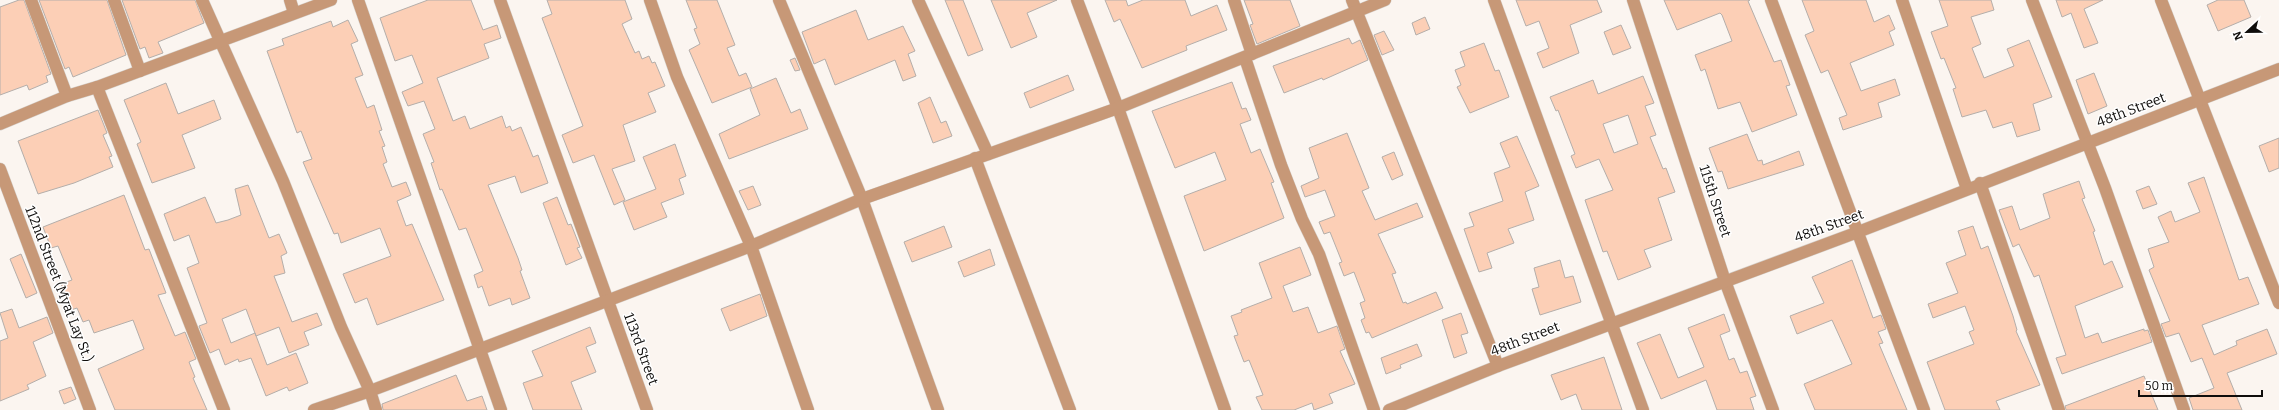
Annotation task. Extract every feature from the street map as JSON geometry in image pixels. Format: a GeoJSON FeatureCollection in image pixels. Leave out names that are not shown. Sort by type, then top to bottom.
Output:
{"type":"FeatureCollection","features":[{"type":"Feature","properties":{"kind":"street"},"geometry":{"type":"LineString","coordinates":[[31,0],[67,96]]}},
{"type":"Feature","properties":{"kind":"street"},"geometry":{"type":"LineString","coordinates":[[114,0],[140,71]]}},
{"type":"Feature","properties":{"kind":"street"},"geometry":{"type":"LineString","coordinates":[[202,0],[219,41],[283,181],[341,327],[370,391],[376,410]]}},
{"type":"Feature","properties":{"kind":"street"},"geometry":{"type":"LineString","coordinates":[[290,0],[294,13]]}},
{"type":"Feature","properties":{"kind":"street"},"geometry":{"type":"LineString","coordinates":[[0,124],[67,96],[97,87],[330,0]]}},
{"type":"Feature","properties":{"kind":"street"},"geometry":{"type":"LineString","coordinates":[[358,0],[501,410]]}},
{"type":"Feature","properties":{"kind":"street","name":"113rd Street"},"geometry":{"type":"LineString","coordinates":[[500,0],[647,410]]}},
{"type":"Feature","properties":{"kind":"street"},"geometry":{"type":"LineString","coordinates":[[650,0],[678,77],[751,246],[808,410]]}},
{"type":"Feature","properties":{"kind":"street"},"geometry":{"type":"LineString","coordinates":[[779,0],[862,199],[938,410]]}},
{"type":"Feature","properties":{"kind":"street"},"geometry":{"type":"LineString","coordinates":[[918,0],[988,154]]}},
{"type":"Feature","properties":{"kind":"street"},"geometry":{"type":"LineString","coordinates":[[1077,0],[1118,108],[1225,410]]}},
{"type":"Feature","properties":{"kind":"street"},"geometry":{"type":"LineString","coordinates":[[1234,0],[1248,56],[1281,165],[1319,254],[1374,410]]}},
{"type":"Feature","properties":{"kind":"street"},"geometry":{"type":"LineString","coordinates":[[1352,0],[1498,366]]}},
{"type":"Feature","properties":{"kind":"street"},"geometry":{"type":"LineString","coordinates":[[314,410],[370,391],[607,299],[751,246],[862,199],[1118,108],[1385,0]]}},
{"type":"Feature","properties":{"kind":"street"},"geometry":{"type":"LineString","coordinates":[[1494,0],[1643,410]]}},
{"type":"Feature","properties":{"kind":"street","name":"115th Street"},"geometry":{"type":"LineString","coordinates":[[1633,0],[1725,281],[1774,410]]}},
{"type":"Feature","properties":{"kind":"street"},"geometry":{"type":"LineString","coordinates":[[1771,0],[1924,410]]}},
{"type":"Feature","properties":{"kind":"street"},"geometry":{"type":"LineString","coordinates":[[1902,0],[1967,189]]}},
{"type":"Feature","properties":{"kind":"street"},"geometry":{"type":"LineString","coordinates":[[2032,0],[2086,143],[2105,188],[2184,410]]}},
{"type":"Feature","properties":{"kind":"street"},"geometry":{"type":"LineString","coordinates":[[2161,0],[2279,303]]}},
{"type":"Feature","properties":{"kind":"street","name":"48th Street"},"geometry":{"type":"LineString","coordinates":[[1389,410],[1498,366],[1858,232],[1980,183],[2279,69]]}},
{"type":"Feature","properties":{"kind":"street"},"geometry":{"type":"LineString","coordinates":[[97,87],[224,410]]}},
{"type":"Feature","properties":{"kind":"street"},"geometry":{"type":"LineString","coordinates":[[975,158],[1070,410]]}},
{"type":"Feature","properties":{"kind":"street","name":"112nd Street (Myat Lay St.)"},"geometry":{"type":"LineString","coordinates":[[0,169],[90,410]]}},
{"type":"Feature","properties":{"kind":"street"},"geometry":{"type":"LineString","coordinates":[[1980,183],[2059,410]]}},
{"type":"Feature","properties":{"kind":"building"},"geometry":{"type":"Polygon","coordinates":[[[19,0],[24,0],[51,74],[46,76],[48,82],[29,90],[27,85],[0,95],[0,7],[19,0]]]}},
{"type":"Feature","properties":{"kind":"building"},"geometry":{"type":"Polygon","coordinates":[[[39,0],[107,0],[126,55],[73,77],[69,67],[65,69],[39,0]]]}},
{"type":"Feature","properties":{"kind":"building"},"geometry":{"type":"Polygon","coordinates":[[[122,0],[195,0],[204,23],[158,42],[163,53],[149,58],[145,47],[140,49],[122,0]]]}},
{"type":"Feature","properties":{"kind":"building"},"geometry":{"type":"Polygon","coordinates":[[[428,0],[471,0],[483,30],[497,25],[501,38],[484,44],[489,58],[437,78],[453,121],[465,116],[470,129],[502,116],[506,128],[510,126],[512,131],[521,127],[533,157],[538,155],[548,183],[521,193],[515,176],[488,185],[518,258],[522,270],[520,271],[530,298],[512,305],[510,298],[489,306],[482,286],[478,288],[474,275],[483,271],[466,228],[459,230],[442,189],[440,190],[431,163],[434,162],[423,134],[435,129],[424,101],[408,106],[402,92],[423,83],[412,55],[395,61],[380,18],[428,0]]]}},
{"type":"Feature","properties":{"kind":"building"},"geometry":{"type":"Polygon","coordinates":[[[547,0],[625,0],[632,19],[622,24],[635,53],[639,51],[642,59],[649,56],[652,63],[655,62],[665,86],[648,93],[656,112],[623,125],[635,161],[612,169],[625,200],[614,205],[594,155],[573,163],[562,135],[583,126],[542,18],[552,14],[547,0]]]}},
{"type":"Feature","properties":{"kind":"building"},"geometry":{"type":"Polygon","coordinates":[[[686,0],[717,0],[735,45],[727,48],[739,76],[746,73],[752,87],[712,103],[689,50],[700,44],[694,29],[697,28],[686,0]]]}},
{"type":"Feature","properties":{"kind":"building"},"geometry":{"type":"Polygon","coordinates":[[[945,0],[963,0],[983,50],[968,56],[945,0]]]}},
{"type":"Feature","properties":{"kind":"building"},"geometry":{"type":"Polygon","coordinates":[[[991,0],[1057,0],[1027,13],[1037,37],[1011,48],[991,0]]]}},
{"type":"Feature","properties":{"kind":"building"},"geometry":{"type":"Polygon","coordinates":[[[1105,0],[1126,0],[1128,6],[1143,0],[1185,0],[1191,16],[1217,5],[1227,30],[1186,46],[1187,50],[1142,68],[1120,19],[1114,22],[1105,0]]]}},
{"type":"Feature","properties":{"kind":"building"},"geometry":{"type":"Polygon","coordinates":[[[1244,0],[1290,0],[1300,26],[1257,44],[1250,25],[1253,24],[1244,0]]]}},
{"type":"Feature","properties":{"kind":"building"},"geometry":{"type":"Polygon","coordinates":[[[1516,0],[1597,0],[1602,12],[1570,25],[1579,53],[1543,68],[1537,53],[1549,48],[1539,21],[1526,26],[1516,0]]]}},
{"type":"Feature","properties":{"kind":"building"},"geometry":{"type":"Polygon","coordinates":[[[1664,0],[1750,0],[1748,1],[1774,62],[1781,60],[1790,85],[1786,86],[1797,115],[1752,132],[1740,102],[1718,109],[1705,69],[1701,71],[1695,55],[1732,41],[1722,15],[1720,13],[1677,30],[1664,0]]]}},
{"type":"Feature","properties":{"kind":"building"},"geometry":{"type":"Polygon","coordinates":[[[1802,0],[1866,0],[1874,22],[1889,15],[1895,29],[1889,32],[1894,45],[1850,63],[1861,91],[1895,79],[1900,95],[1878,103],[1882,117],[1843,130],[1839,118],[1847,115],[1828,70],[1821,73],[1805,35],[1814,31],[1802,0]]]}},
{"type":"Feature","properties":{"kind":"building"},"geometry":{"type":"Polygon","coordinates":[[[1939,0],[1991,0],[1994,10],[1971,17],[1981,44],[1972,48],[1984,78],[2014,66],[2007,49],[2029,40],[2052,97],[2033,104],[2040,130],[2017,137],[2012,122],[1993,128],[1986,110],[1962,117],[1953,89],[1956,88],[1944,58],[1941,59],[1931,32],[1948,26],[1939,0]]]}},
{"type":"Feature","properties":{"kind":"building"},"geometry":{"type":"Polygon","coordinates":[[[2056,0],[2103,0],[2084,9],[2098,43],[2084,48],[2071,13],[2062,17],[2056,0]]]}},
{"type":"Feature","properties":{"kind":"building"},"geometry":{"type":"Polygon","coordinates":[[[2218,0],[2244,0],[2251,17],[2218,31],[2207,5],[2218,0]]]}},
{"type":"Feature","properties":{"kind":"building"},"geometry":{"type":"Polygon","coordinates":[[[856,10],[868,40],[903,26],[915,51],[908,54],[916,76],[903,81],[895,60],[835,85],[825,59],[814,64],[802,32],[856,10]]]}},
{"type":"Feature","properties":{"kind":"building"},"geometry":{"type":"Polygon","coordinates":[[[1425,17],[1430,29],[1416,35],[1412,23],[1425,17]]]}},
{"type":"Feature","properties":{"kind":"building"},"geometry":{"type":"Polygon","coordinates":[[[348,20],[358,41],[351,44],[363,75],[355,78],[367,108],[374,105],[382,130],[379,131],[385,146],[382,147],[387,162],[383,164],[392,187],[406,182],[411,195],[397,201],[406,226],[412,224],[444,300],[377,325],[367,298],[355,303],[343,274],[391,256],[380,228],[341,243],[338,233],[334,234],[303,162],[312,159],[301,131],[297,133],[267,51],[284,45],[282,39],[331,21],[333,27],[348,20]]]}},
{"type":"Feature","properties":{"kind":"building"},"geometry":{"type":"Polygon","coordinates":[[[1621,25],[1631,48],[1613,55],[1604,32],[1621,25]]]}},
{"type":"Feature","properties":{"kind":"building"},"geometry":{"type":"Polygon","coordinates":[[[1384,31],[1394,50],[1382,55],[1374,35],[1384,31]]]}},
{"type":"Feature","properties":{"kind":"building"},"geometry":{"type":"Polygon","coordinates":[[[1349,38],[1352,44],[1360,40],[1368,60],[1323,80],[1322,78],[1284,93],[1273,66],[1349,38]]]}},
{"type":"Feature","properties":{"kind":"building"},"geometry":{"type":"Polygon","coordinates":[[[1484,43],[1495,71],[1499,70],[1509,97],[1470,113],[1457,87],[1461,85],[1455,70],[1465,66],[1460,52],[1484,43]]]}},
{"type":"Feature","properties":{"kind":"building"},"geometry":{"type":"Polygon","coordinates":[[[795,58],[800,70],[795,71],[790,60],[795,58]]]}},
{"type":"Feature","properties":{"kind":"building"},"geometry":{"type":"Polygon","coordinates":[[[2094,73],[2107,106],[2088,114],[2076,80],[2094,73]]]}},
{"type":"Feature","properties":{"kind":"building"},"geometry":{"type":"Polygon","coordinates":[[[1068,75],[1074,90],[1030,108],[1024,93],[1068,75]]]}},
{"type":"Feature","properties":{"kind":"building"},"geometry":{"type":"Polygon","coordinates":[[[1643,76],[1654,103],[1645,106],[1656,135],[1650,137],[1663,169],[1666,168],[1675,192],[1658,198],[1672,240],[1644,250],[1651,267],[1618,280],[1607,251],[1603,252],[1585,200],[1613,190],[1599,159],[1576,168],[1571,156],[1575,154],[1558,110],[1556,111],[1550,97],[1593,80],[1598,94],[1643,76]],[[1628,115],[1603,124],[1614,153],[1638,144],[1628,115]]]}},
{"type":"Feature","properties":{"kind":"building"},"geometry":{"type":"Polygon","coordinates":[[[776,78],[791,113],[800,109],[808,129],[729,159],[719,134],[760,115],[750,89],[776,78]]]}},
{"type":"Feature","properties":{"kind":"building"},"geometry":{"type":"Polygon","coordinates":[[[1232,82],[1242,109],[1246,108],[1251,120],[1240,124],[1251,153],[1260,149],[1274,182],[1271,183],[1284,218],[1204,251],[1184,196],[1226,180],[1215,152],[1175,168],[1152,111],[1232,82]]]}},
{"type":"Feature","properties":{"kind":"building"},"geometry":{"type":"Polygon","coordinates":[[[166,83],[178,114],[214,100],[221,119],[182,135],[195,168],[152,183],[137,144],[141,142],[124,100],[166,83]]]}},
{"type":"Feature","properties":{"kind":"building"},"geometry":{"type":"Polygon","coordinates":[[[930,97],[941,123],[946,121],[952,136],[933,143],[918,103],[930,97]]]}},
{"type":"Feature","properties":{"kind":"building"},"geometry":{"type":"Polygon","coordinates":[[[98,110],[107,133],[103,135],[112,156],[109,157],[113,167],[74,183],[38,194],[18,141],[98,110]]]}},
{"type":"Feature","properties":{"kind":"building"},"geometry":{"type":"Polygon","coordinates":[[[1347,133],[1369,188],[1362,191],[1375,220],[1417,203],[1423,217],[1378,234],[1396,273],[1392,274],[1403,303],[1406,302],[1407,304],[1436,292],[1443,308],[1372,338],[1369,332],[1366,333],[1361,320],[1365,318],[1360,303],[1365,301],[1354,272],[1344,276],[1339,263],[1342,262],[1330,232],[1324,234],[1319,222],[1335,216],[1325,190],[1305,197],[1301,186],[1319,178],[1309,148],[1347,133]]]}},
{"type":"Feature","properties":{"kind":"building"},"geometry":{"type":"Polygon","coordinates":[[[1747,134],[1758,161],[1762,160],[1763,165],[1799,151],[1804,165],[1728,189],[1722,171],[1718,172],[1709,148],[1747,134]]]}},
{"type":"Feature","properties":{"kind":"building"},"geometry":{"type":"Polygon","coordinates":[[[1517,136],[1539,186],[1525,192],[1534,220],[1508,229],[1514,243],[1487,253],[1492,268],[1479,272],[1464,229],[1474,226],[1469,213],[1503,201],[1494,173],[1510,167],[1500,143],[1517,136]]]}},
{"type":"Feature","properties":{"kind":"building"},"geometry":{"type":"Polygon","coordinates":[[[2279,138],[2279,168],[2269,172],[2259,146],[2279,138]]]}},
{"type":"Feature","properties":{"kind":"building"},"geometry":{"type":"Polygon","coordinates":[[[675,144],[686,176],[679,179],[684,194],[661,203],[667,217],[634,230],[623,202],[656,189],[643,157],[675,144]]]}},
{"type":"Feature","properties":{"kind":"building"},"geometry":{"type":"Polygon","coordinates":[[[1394,152],[1403,175],[1392,180],[1382,157],[1394,152]]]}},
{"type":"Feature","properties":{"kind":"building"},"geometry":{"type":"Polygon","coordinates":[[[2204,177],[2239,280],[2248,277],[2259,304],[2202,325],[2214,355],[2237,345],[2236,341],[2267,329],[2277,354],[2227,373],[2242,410],[2193,410],[2189,398],[2214,388],[2202,358],[2191,362],[2179,333],[2166,337],[2161,324],[2170,321],[2149,270],[2154,267],[2148,249],[2169,242],[2158,217],[2171,211],[2175,222],[2200,212],[2188,183],[2204,177]]]}},
{"type":"Feature","properties":{"kind":"building"},"geometry":{"type":"Polygon","coordinates":[[[2079,181],[2085,198],[2082,199],[2095,231],[2093,232],[2104,265],[2112,261],[2123,287],[2075,306],[2085,338],[2098,333],[2102,343],[2144,329],[2144,331],[2148,330],[2152,342],[2062,374],[2056,358],[2066,355],[2039,275],[2034,277],[2019,244],[2013,247],[1999,210],[2012,206],[2020,230],[2050,218],[2043,194],[2079,181]]]}},
{"type":"Feature","properties":{"kind":"building"},"geometry":{"type":"Polygon","coordinates":[[[248,185],[269,238],[279,234],[287,253],[281,256],[285,273],[274,276],[292,322],[317,313],[322,325],[304,332],[309,345],[289,353],[279,327],[256,336],[267,365],[296,353],[308,383],[289,391],[287,387],[266,396],[251,358],[239,362],[238,359],[225,365],[219,349],[210,353],[199,326],[207,323],[187,268],[199,263],[189,235],[174,241],[164,214],[205,197],[216,223],[228,220],[241,215],[235,189],[248,185]],[[246,309],[222,319],[231,343],[255,333],[246,309]]]}},
{"type":"Feature","properties":{"kind":"building"},"geometry":{"type":"Polygon","coordinates":[[[753,186],[761,205],[748,210],[739,191],[753,186]]]}},
{"type":"Feature","properties":{"kind":"building"},"geometry":{"type":"Polygon","coordinates":[[[2149,186],[2157,204],[2143,209],[2136,191],[2149,186]]]}},
{"type":"Feature","properties":{"kind":"building"},"geometry":{"type":"Polygon","coordinates":[[[124,195],[145,250],[149,249],[166,293],[158,295],[175,336],[185,332],[196,359],[189,362],[195,377],[193,378],[207,410],[115,410],[98,369],[144,349],[133,320],[94,333],[89,320],[83,322],[77,308],[71,310],[61,284],[72,280],[58,246],[51,248],[43,227],[124,195]]]}},
{"type":"Feature","properties":{"kind":"building"},"geometry":{"type":"Polygon","coordinates":[[[557,197],[568,225],[571,224],[580,247],[577,248],[582,258],[566,265],[543,203],[557,197]]]}},
{"type":"Feature","properties":{"kind":"building"},"geometry":{"type":"Polygon","coordinates":[[[944,226],[952,247],[912,262],[904,242],[944,226]]]}},
{"type":"Feature","properties":{"kind":"building"},"geometry":{"type":"Polygon","coordinates":[[[1973,226],[1981,249],[1988,246],[2013,316],[2016,331],[2040,385],[1996,401],[2000,410],[1945,410],[1927,362],[1974,344],[1969,332],[1974,330],[1965,306],[1933,318],[1928,304],[1958,293],[1946,263],[1966,255],[1958,231],[1973,226]]]}},
{"type":"Feature","properties":{"kind":"building"},"geometry":{"type":"Polygon","coordinates":[[[1300,247],[1311,275],[1283,286],[1293,312],[1308,307],[1318,333],[1337,326],[1345,349],[1340,351],[1355,384],[1329,394],[1333,403],[1314,410],[1312,403],[1294,410],[1262,410],[1256,397],[1263,395],[1249,360],[1244,362],[1234,336],[1238,335],[1231,316],[1242,312],[1241,310],[1272,298],[1259,263],[1300,247]]]}},
{"type":"Feature","properties":{"kind":"building"},"geometry":{"type":"Polygon","coordinates":[[[990,249],[995,265],[964,277],[958,262],[990,249]]]}},
{"type":"Feature","properties":{"kind":"building"},"geometry":{"type":"Polygon","coordinates":[[[21,254],[37,293],[26,298],[10,259],[21,254]]]}},
{"type":"Feature","properties":{"kind":"building"},"geometry":{"type":"Polygon","coordinates":[[[1560,260],[1565,278],[1573,276],[1581,302],[1540,315],[1532,289],[1539,287],[1534,268],[1560,260]]]}},
{"type":"Feature","properties":{"kind":"building"},"geometry":{"type":"Polygon","coordinates":[[[1852,260],[1873,318],[1881,315],[1886,329],[1878,332],[1883,343],[1879,344],[1907,410],[1815,410],[1804,384],[1852,364],[1832,320],[1797,334],[1790,316],[1824,303],[1812,277],[1852,260]]]}},
{"type":"Feature","properties":{"kind":"building"},"geometry":{"type":"Polygon","coordinates":[[[760,294],[767,316],[730,331],[721,309],[760,294]]]}},
{"type":"Feature","properties":{"kind":"building"},"geometry":{"type":"Polygon","coordinates":[[[12,309],[19,328],[47,317],[53,333],[33,342],[46,376],[27,385],[29,389],[0,401],[0,341],[8,338],[0,313],[12,309]]]}},
{"type":"Feature","properties":{"kind":"building"},"geometry":{"type":"Polygon","coordinates":[[[1461,313],[1468,333],[1461,335],[1467,353],[1454,358],[1442,320],[1461,313]]]}},
{"type":"Feature","properties":{"kind":"building"},"geometry":{"type":"Polygon","coordinates":[[[1724,314],[1730,331],[1720,335],[1729,360],[1734,358],[1740,373],[1747,371],[1756,396],[1750,398],[1754,410],[1717,410],[1706,380],[1661,399],[1637,343],[1660,334],[1678,378],[1704,367],[1688,328],[1724,314]]]}},
{"type":"Feature","properties":{"kind":"building"},"geometry":{"type":"Polygon","coordinates":[[[590,327],[596,343],[586,347],[596,372],[571,382],[582,410],[533,410],[523,383],[543,376],[532,351],[590,327]]]}},
{"type":"Feature","properties":{"kind":"building"},"geometry":{"type":"Polygon","coordinates":[[[1417,344],[1422,356],[1400,365],[1401,368],[1386,374],[1381,358],[1417,344]]]}},
{"type":"Feature","properties":{"kind":"building"},"geometry":{"type":"Polygon","coordinates":[[[1604,357],[1622,410],[1582,410],[1576,394],[1561,400],[1551,375],[1604,357]]]}},
{"type":"Feature","properties":{"kind":"building"},"geometry":{"type":"Polygon","coordinates":[[[456,375],[467,401],[482,396],[487,410],[383,410],[382,404],[456,375]]]}},
{"type":"Feature","properties":{"kind":"building"},"geometry":{"type":"Polygon","coordinates":[[[2144,376],[2158,410],[2066,410],[2065,406],[2144,376]]]}},
{"type":"Feature","properties":{"kind":"building"},"geometry":{"type":"Polygon","coordinates":[[[71,387],[76,399],[64,404],[59,391],[71,387]]]}}]}
